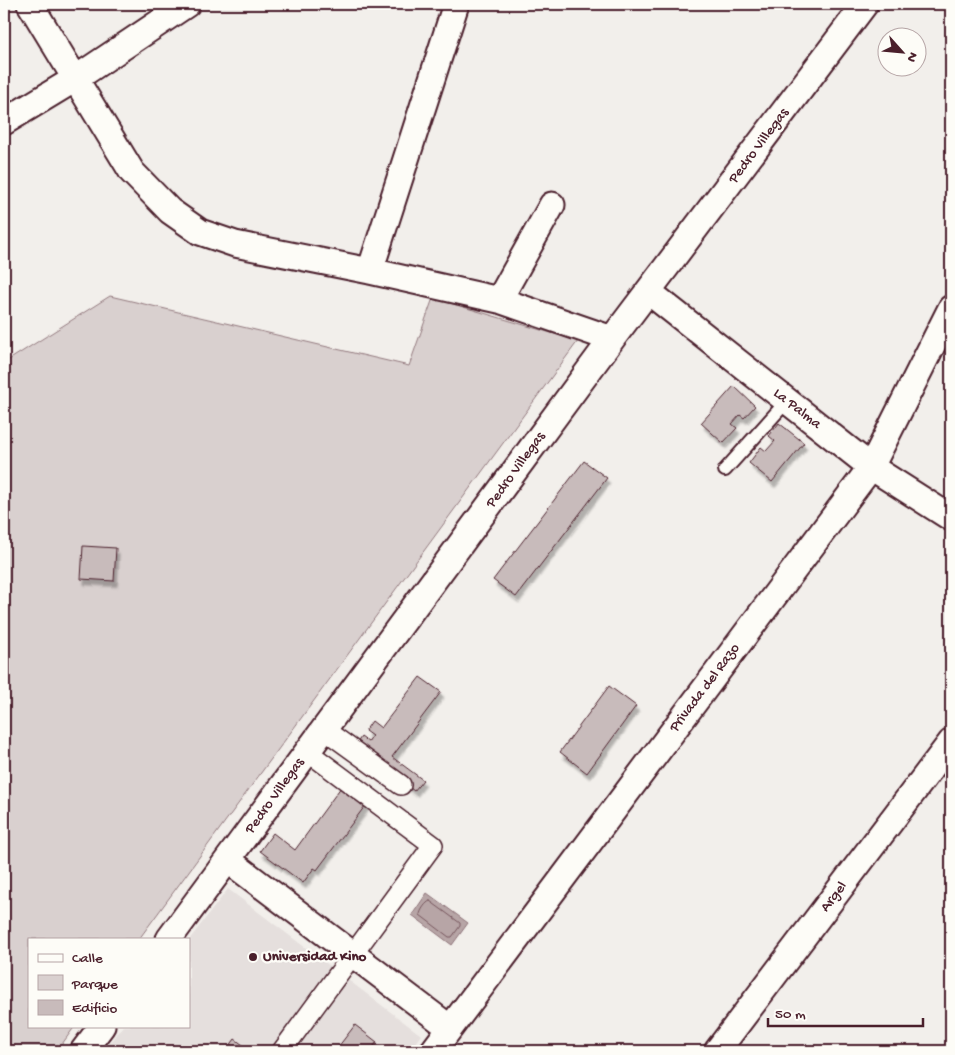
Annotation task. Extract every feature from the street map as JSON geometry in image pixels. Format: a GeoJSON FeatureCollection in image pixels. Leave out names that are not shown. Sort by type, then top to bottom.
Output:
{"type":"FeatureCollection","features":[{"type":"Feature","properties":{"kind":"street"},"geometry":{"type":"LineString","coordinates":[[30,4],[132,172],[170,211],[200,232],[235,244],[370,271],[499,300],[612,339]]}},
{"type":"Feature","properties":{"kind":"street"},"geometry":{"type":"LineString","coordinates":[[4,122],[187,4]]}},
{"type":"Feature","properties":{"kind":"street"},"geometry":{"type":"LineString","coordinates":[[370,271],[456,4]]}},
{"type":"Feature","properties":{"kind":"street","name":"Pedro Villegas"},"geometry":{"type":"LineString","coordinates":[[170,938],[612,339],[866,4]]}},
{"type":"Feature","properties":{"kind":"street"},"geometry":{"type":"LineString","coordinates":[[499,300],[552,205]]}},
{"type":"Feature","properties":{"kind":"street","name":"La Palma"},"geometry":{"type":"LineString","coordinates":[[649,292],[871,468],[951,518]]}},
{"type":"Feature","properties":{"kind":"street","name":"Privada del Razo"},"geometry":{"type":"LineString","coordinates":[[433,1051],[871,468],[951,308]]}},
{"type":"Feature","properties":{"kind":"street"},"geometry":{"type":"LineString","coordinates":[[325,730],[401,785]]}},
{"type":"Feature","properties":{"kind":"street","name":"Argel"},"geometry":{"type":"LineString","coordinates":[[717,1051],[951,742]]}},
{"type":"Feature","properties":{"kind":"street"},"geometry":{"type":"LineString","coordinates":[[282,1051],[433,845],[308,752]]}},
{"type":"Feature","properties":{"kind":"street"},"geometry":{"type":"LineString","coordinates":[[228,860],[450,1028]]}},
{"type":"Feature","properties":{"kind":"street"},"geometry":{"type":"LineString","coordinates":[[83,1051],[100,1028]]}},
{"type":"Feature","properties":{"kind":"lane"},"geometry":{"type":"LineString","coordinates":[[725,470],[787,401]]}},
{"type":"Feature","properties":{"kind":"shaded area","name":"Universidad Kino"},"geometry":{"type":"Polygon","coordinates":[[[228,889],[421,1035],[409,1051],[103,1051],[121,1028],[190,1028],[190,939],[228,889]]]}},
{"type":"Feature","properties":{"kind":"green space"},"geometry":{"type":"Polygon","coordinates":[[[110,296],[409,366],[433,298],[578,341],[140,938],[28,938],[28,1028],[74,1028],[57,1051],[4,1051],[4,363],[110,296]]]}},
{"type":"Feature","properties":{"kind":"water"},"geometry":{"type":"Polygon","coordinates":[[[427,893],[468,923],[452,945],[412,915],[427,893]]]}},
{"type":"Feature","properties":{"kind":"building"},"geometry":{"type":"Polygon","coordinates":[[[734,386],[755,406],[744,418],[740,415],[732,424],[737,428],[723,443],[701,423],[734,386]]]}},
{"type":"Feature","properties":{"kind":"building"},"geometry":{"type":"Polygon","coordinates":[[[779,423],[804,443],[772,482],[749,463],[761,447],[766,451],[775,441],[769,436],[779,423]]]}},
{"type":"Feature","properties":{"kind":"building"},"geometry":{"type":"Polygon","coordinates":[[[584,461],[607,478],[516,597],[493,580],[584,461]]]}},
{"type":"Feature","properties":{"kind":"building"},"geometry":{"type":"Polygon","coordinates":[[[83,546],[116,548],[114,581],[81,579],[83,546]]]}},
{"type":"Feature","properties":{"kind":"building"},"geometry":{"type":"Polygon","coordinates":[[[420,677],[441,692],[392,757],[423,780],[414,791],[355,746],[361,737],[368,742],[372,736],[365,731],[372,721],[381,728],[420,677]]]}},
{"type":"Feature","properties":{"kind":"building"},"geometry":{"type":"Polygon","coordinates":[[[609,686],[636,706],[587,773],[560,752],[609,686]]]}},
{"type":"Feature","properties":{"kind":"building"},"geometry":{"type":"Polygon","coordinates":[[[344,783],[368,802],[317,870],[314,868],[303,883],[260,851],[273,833],[295,850],[344,783]]]}},
{"type":"Feature","properties":{"kind":"building"},"geometry":{"type":"Polygon","coordinates":[[[355,1025],[377,1042],[370,1051],[335,1051],[355,1025]]]}},
{"type":"Feature","properties":{"kind":"building"},"geometry":{"type":"Polygon","coordinates":[[[235,1039],[251,1051],[226,1051],[235,1039]]]}},
{"type":"Feature","properties":{"kind":"place","name":"Universidad Kino"},"geometry":{"type":"Point","coordinates":[253,957]}}]}
